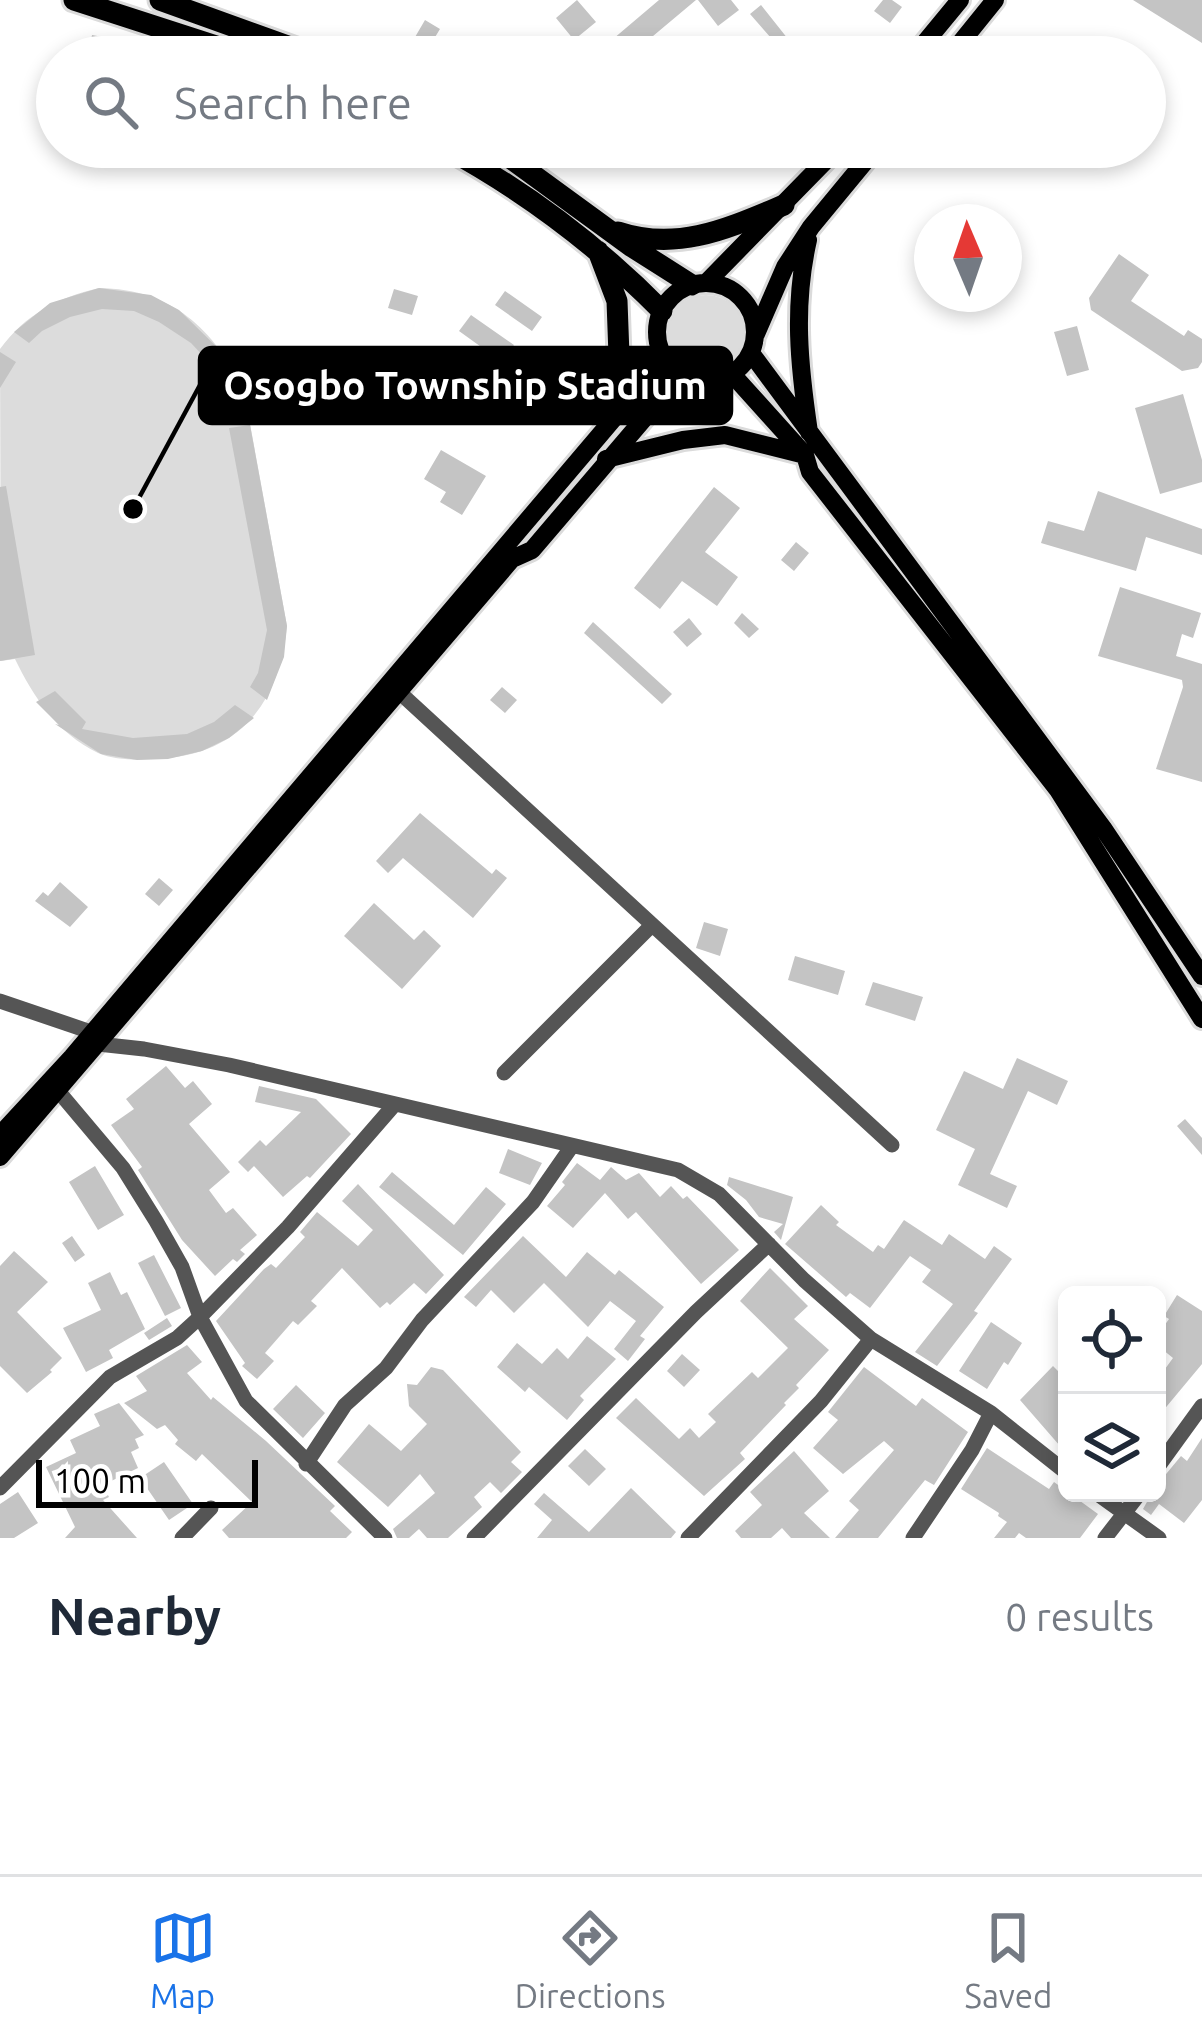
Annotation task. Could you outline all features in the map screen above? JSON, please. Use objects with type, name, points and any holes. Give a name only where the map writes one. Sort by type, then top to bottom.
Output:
[{"type":"highway","points":[[74,0],[185,36]]},
{"type":"highway","points":[[160,0],[184,4],[265,36]]},
{"type":"highway","points":[[478,168],[558,218],[662,311]]},
{"type":"highway","points":[[524,168],[608,228],[699,284]]},
{"type":"highway","points":[[608,228],[662,241],[697,237],[784,205]]},
{"type":"highway","points":[[598,250],[617,301],[621,410]]},
{"type":"main road","points":[[930,36],[960,0]]},
{"type":"main road","points":[[966,36],[994,0]]},
{"type":"main road","points":[[819,168],[699,284],[680,290],[662,311],[657,333],[663,355],[682,374],[694,380],[732,374],[754,343],[784,267],[860,168]]},
{"type":"main road","points":[[811,227],[796,314],[810,472],[1058,790],[1202,1019]]},
{"type":"main road","points":[[699,284],[736,292],[747,304],[754,343],[808,446]]},
{"type":"main road","points":[[0,1157],[59,1093],[95,1038],[663,355]]},
{"type":"main road","points":[[732,374],[808,446],[1103,828],[1202,976]]},
{"type":"main road","points":[[0,1135],[95,1038],[512,560],[532,550],[654,407],[694,380]]},
{"type":"main road","points":[[606,459],[725,435],[808,446]]},
{"type":"street","points":[[398,691],[892,1145]]},
{"type":"street","points":[[504,1073],[651,926]]},
{"type":"street","points":[[0,1001],[95,1038],[650,1162],[696,1179],[719,1194],[871,1340],[991,1413],[1058,1466]]},
{"type":"street","points":[[59,1093],[110,1151],[156,1220],[182,1267],[200,1317],[246,1400],[385,1538]]},
{"type":"street","points":[[0,1488],[110,1377],[177,1338],[200,1317],[288,1227],[395,1104]]},
{"type":"street","points":[[306,1464],[345,1405],[386,1368],[422,1320],[533,1202],[572,1146]]},
{"type":"street","points":[[474,1538],[680,1327],[769,1244]]},
{"type":"street","points":[[688,1538],[820,1401],[871,1340]]},
{"type":"street","points":[[1166,1456],[1202,1406]]},
{"type":"street","points":[[913,1538],[991,1413]]},
{"type":"street","points":[[1109,1502],[1159,1538]]},
{"type":"street","points":[[1105,1538],[1134,1502]]},
{"type":"street","points":[[182,1538],[212,1508]]},
{"type":"shaded area","points":[[99,288],[125,290],[169,305],[204,331],[232,369],[244,391],[287,626],[274,680],[249,722],[208,749],[183,756],[132,759],[98,753],[48,713],[15,659],[1,661],[0,349],[44,309]]},
{"type":"shaded area","points":[[706,295],[734,307],[746,335],[734,363],[706,375],[678,363],[666,335],[678,307]]},
{"type":"building","points":[[577,0],[596,22],[579,36],[571,36],[556,18]]},
{"type":"building","points":[[659,0],[696,0],[653,36],[617,36]]},
{"type":"building","points":[[698,0],[731,0],[739,10],[718,26]]},
{"type":"building","points":[[883,0],[902,7],[890,23],[874,11]]},
{"type":"building","points":[[1133,0],[1202,0],[1202,43]]},
{"type":"building","points":[[761,5],[786,36],[769,36],[750,14]]},
{"type":"building","points":[[425,20],[440,29],[436,36],[416,36]]},
{"type":"building","points":[[1119,254],[1149,275],[1131,301],[1184,336],[1188,330],[1202,339],[1198,368],[1182,371],[1091,310],[1089,298]]},
{"type":"building","points":[[99,288],[151,295],[179,310],[227,357],[246,401],[225,405],[205,358],[191,343],[134,311],[102,309],[70,317],[29,343],[14,332],[50,303]]},
{"type":"building","points":[[394,289],[418,296],[412,315],[388,308]]},
{"type":"building","points":[[505,291],[542,317],[532,331],[495,305]]},
{"type":"building","points":[[471,315],[514,345],[502,362],[459,331]]},
{"type":"building","points":[[1077,326],[1089,370],[1067,376],[1054,332]]},
{"type":"building","points":[[0,352],[16,362],[0,388]]},
{"type":"building","points":[[1183,394],[1202,460],[1202,482],[1160,494],[1135,408]]},
{"type":"building","points":[[250,425],[287,626],[284,657],[267,700],[250,687],[258,673],[267,630],[229,428]]},
{"type":"building","points":[[441,450],[486,476],[462,515],[440,502],[446,492],[424,479]]},
{"type":"building","points":[[6,486],[35,655],[0,661],[0,487]]},
{"type":"building","points":[[714,487],[740,508],[705,552],[738,577],[717,606],[682,581],[660,609],[634,588]]},
{"type":"building","points":[[1098,491],[1202,529],[1202,555],[1146,537],[1136,571],[1041,543],[1048,521],[1084,531]]},
{"type":"building","points":[[796,542],[809,553],[794,571],[781,560]]},
{"type":"building","points":[[1120,587],[1201,613],[1193,638],[1182,634],[1176,656],[1202,664],[1202,782],[1156,769],[1182,680],[1098,656]]},
{"type":"building","points":[[742,613],[759,629],[749,638],[734,623]]},
{"type":"building","points":[[689,618],[702,634],[687,647],[673,632]]},
{"type":"building","points":[[593,622],[672,694],[662,704],[584,633]]},
{"type":"building","points":[[502,687],[517,700],[505,713],[490,700]]},
{"type":"building","points":[[55,691],[86,722],[82,729],[133,738],[187,734],[214,722],[235,705],[254,718],[202,751],[137,760],[101,754],[55,724],[59,725],[36,702]]},
{"type":"building","points":[[420,813],[492,874],[496,869],[507,878],[473,918],[403,858],[388,873],[376,861]]},
{"type":"building","points":[[159,878],[173,890],[159,906],[145,894]]},
{"type":"building","points":[[60,882],[88,907],[70,927],[35,901],[43,892],[48,896]]},
{"type":"building","points":[[374,903],[414,940],[424,930],[441,946],[402,989],[344,936]]},
{"type":"building","points":[[704,922],[728,929],[720,956],[696,948]]},
{"type":"building","points":[[795,956],[845,971],[838,995],[788,980]]},
{"type":"building","points":[[873,982],[923,997],[915,1021],[865,1005]]},
{"type":"building","points":[[1017,1058],[1068,1081],[1057,1105],[1028,1091],[990,1174],[1017,1186],[1007,1208],[958,1185],[975,1149],[936,1130],[964,1071],[1003,1089]]},
{"type":"building","points":[[166,1066],[185,1088],[193,1081],[212,1104],[189,1124],[230,1172],[209,1190],[226,1213],[233,1208],[257,1235],[240,1250],[245,1254],[237,1262],[233,1259],[215,1276],[182,1240],[138,1170],[142,1167],[111,1125],[134,1109],[126,1099]]},
{"type":"building","points":[[259,1086],[316,1099],[351,1134],[310,1178],[283,1197],[254,1166],[248,1172],[238,1162],[260,1140],[266,1146],[301,1112],[255,1102]]},
{"type":"building","points":[[1185,1119],[1202,1138],[1202,1155],[1177,1126]]},
{"type":"building","points":[[508,1149],[542,1163],[530,1185],[499,1173]]},
{"type":"building","points":[[577,1163],[600,1180],[611,1167],[626,1180],[639,1173],[660,1197],[671,1186],[683,1199],[687,1196],[739,1250],[701,1284],[636,1212],[628,1219],[605,1193],[573,1228],[547,1206]]},
{"type":"building","points":[[95,1166],[124,1215],[98,1230],[69,1182]]},
{"type":"building","points":[[392,1172],[454,1225],[486,1187],[506,1204],[463,1255],[379,1187]]},
{"type":"building","points":[[729,1177],[793,1197],[781,1240],[774,1232],[783,1224],[759,1217],[727,1185]]},
{"type":"building","points":[[358,1184],[444,1275],[426,1294],[414,1283],[380,1308],[342,1268],[311,1301],[317,1306],[298,1325],[293,1321],[265,1353],[274,1361],[257,1379],[242,1366],[245,1363],[216,1321],[264,1269],[271,1264],[276,1268],[305,1237],[300,1232],[317,1212],[358,1246],[373,1230],[342,1201]]},
{"type":"building","points":[[821,1205],[839,1222],[836,1225],[873,1252],[878,1245],[884,1249],[904,1220],[942,1245],[949,1234],[985,1259],[994,1246],[1012,1259],[937,1366],[915,1352],[953,1304],[922,1282],[931,1270],[910,1256],[870,1308],[850,1293],[846,1297],[785,1244]]},
{"type":"building","points":[[72,1236],[85,1255],[75,1262],[62,1243]]},
{"type":"building","points":[[523,1236],[566,1277],[587,1252],[615,1275],[619,1270],[664,1307],[640,1336],[645,1339],[628,1361],[614,1349],[636,1321],[610,1301],[588,1327],[544,1283],[514,1313],[491,1290],[476,1307],[464,1297]]},
{"type":"building","points":[[14,1251],[48,1282],[17,1312],[62,1358],[27,1393],[0,1366],[0,1266]]},
{"type":"building","points":[[154,1255],[181,1308],[165,1316],[138,1263]]},
{"type":"building","points":[[770,1268],[808,1306],[794,1319],[829,1350],[740,1453],[745,1459],[704,1496],[616,1418],[636,1398],[679,1439],[690,1428],[699,1438],[716,1422],[708,1414],[752,1372],[758,1378],[788,1348],[740,1301]]},
{"type":"building","points":[[110,1272],[121,1295],[127,1292],[145,1329],[109,1350],[113,1358],[86,1372],[63,1328],[101,1310],[88,1283]]},
{"type":"building","points":[[1177,1295],[1202,1311],[1202,1364],[1166,1407],[1166,1368],[1173,1358],[1166,1352],[1166,1313]]},
{"type":"building","points":[[167,1318],[172,1326],[149,1340],[144,1333]]},
{"type":"building","points":[[991,1322],[1022,1343],[987,1389],[959,1371]]},
{"type":"building","points":[[587,1336],[616,1359],[580,1396],[584,1400],[567,1420],[497,1367],[517,1343],[542,1364],[557,1348],[568,1359]]},
{"type":"building","points":[[187,1345],[202,1362],[187,1373],[211,1400],[213,1397],[266,1441],[335,1506],[330,1511],[352,1532],[346,1538],[229,1538],[222,1530],[252,1502],[202,1454],[196,1461],[175,1444],[178,1440],[165,1425],[157,1429],[124,1403],[147,1391],[136,1376]]},
{"type":"building","points":[[682,1354],[700,1370],[684,1387],[667,1371]]},
{"type":"building","points":[[1053,1366],[1058,1371],[1058,1444],[1020,1400]]},
{"type":"building","points":[[431,1367],[443,1370],[521,1452],[511,1462],[522,1472],[501,1493],[490,1482],[474,1497],[482,1507],[448,1538],[427,1538],[419,1529],[409,1538],[397,1538],[393,1529],[435,1493],[420,1474],[388,1507],[337,1462],[369,1424],[401,1451],[427,1424],[409,1406],[407,1384],[417,1385]]},
{"type":"building","points":[[864,1367],[916,1406],[922,1398],[968,1432],[934,1485],[925,1480],[878,1538],[835,1538],[859,1510],[849,1501],[894,1450],[884,1441],[843,1474],[813,1448],[838,1420],[828,1412]]},
{"type":"building","points":[[296,1385],[325,1413],[303,1438],[273,1409]]},
{"type":"building","points":[[119,1403],[144,1435],[135,1439],[139,1448],[131,1452],[138,1468],[103,1485],[109,1497],[103,1500],[137,1538],[65,1538],[75,1527],[46,1467],[76,1453],[70,1440],[100,1426],[94,1414]]},
{"type":"building","points":[[1202,1438],[1202,1500],[1184,1523],[1159,1504],[1151,1515],[1143,1509],[1147,1502],[1166,1502],[1166,1474],[1181,1456],[1187,1461]]},
{"type":"building","points":[[987,1448],[1049,1489],[1054,1482],[1058,1485],[1058,1502],[1082,1502],[1098,1514],[1080,1538],[1026,1538],[1019,1533],[1015,1538],[994,1538],[1007,1522],[961,1489]]},
{"type":"building","points":[[585,1449],[606,1469],[589,1486],[568,1466]]},
{"type":"building","points":[[794,1451],[829,1491],[804,1513],[830,1538],[791,1538],[782,1528],[771,1538],[741,1538],[735,1531],[762,1505],[750,1492]]},
{"type":"building","points":[[164,1462],[193,1504],[169,1520],[140,1478]]},
{"type":"building","points":[[631,1488],[676,1532],[671,1538],[537,1538],[552,1520],[534,1504],[544,1493],[589,1532]]},
{"type":"building","points":[[18,1492],[38,1523],[14,1538],[0,1538],[0,1504]]},
{"type":"place","name":"Osogbo Township Stadium","points":[[133,509]]}]
